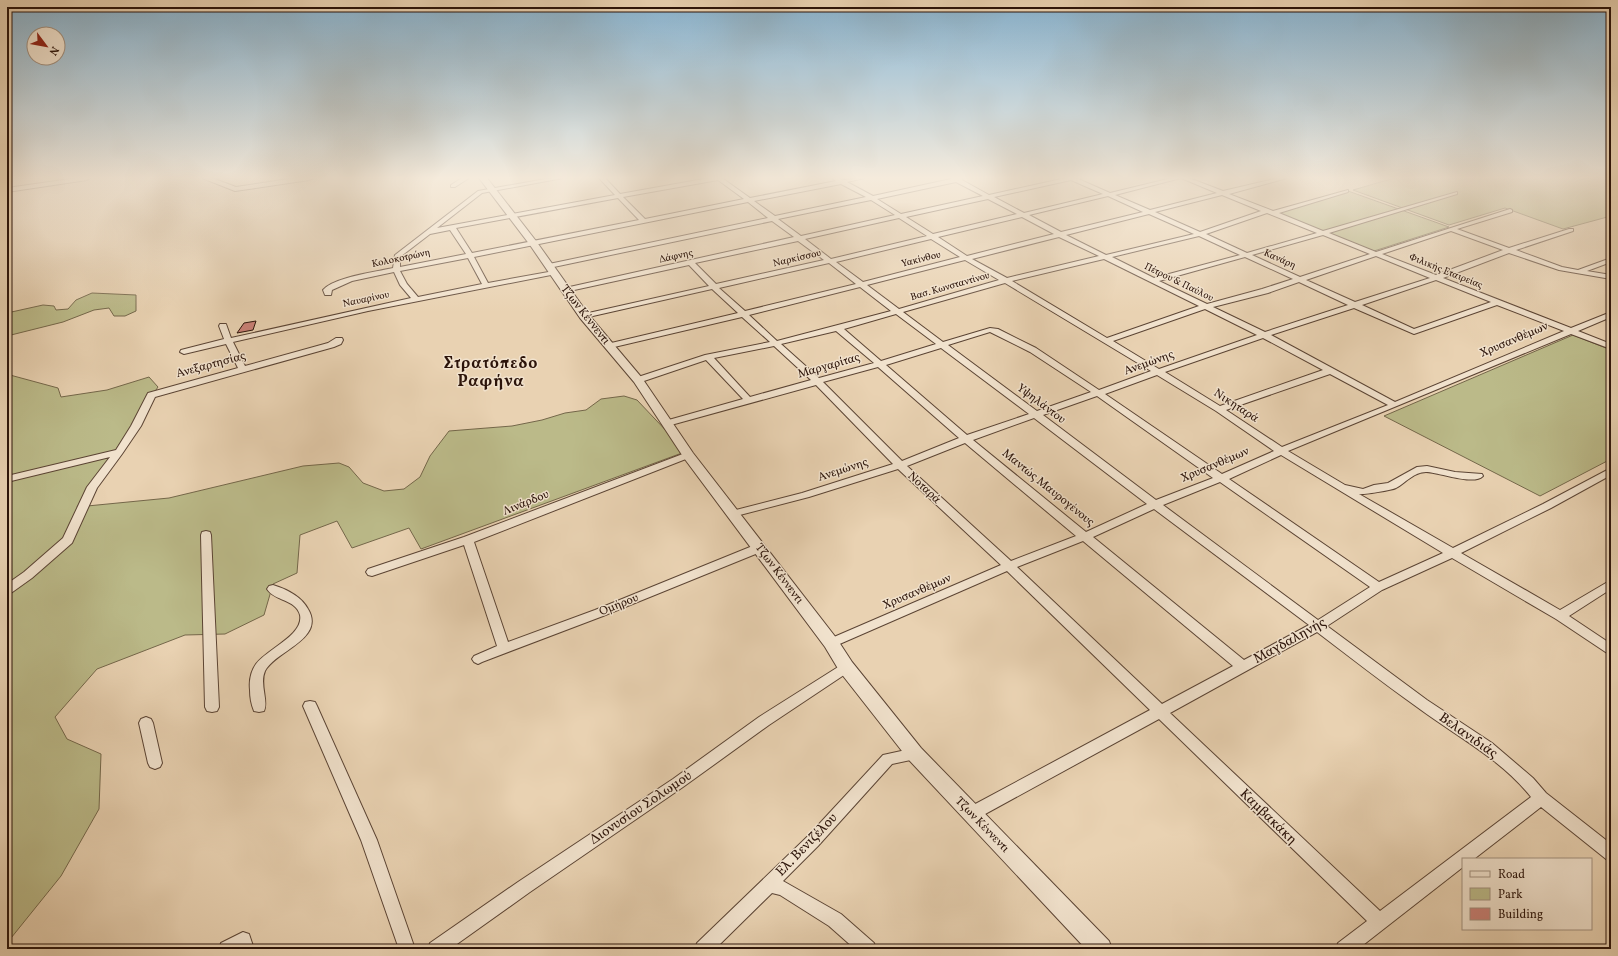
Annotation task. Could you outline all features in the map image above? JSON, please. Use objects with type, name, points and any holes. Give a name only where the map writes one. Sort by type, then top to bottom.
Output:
[{"type":"street","points":[[416,300],[404,285],[396,270],[397,256],[440,223]]},
{"type":"street","points":[[428,232],[477,223]]},
{"type":"street","name":"Τζων Κέννεντι","points":[[518,223],[584,316],[610,346],[622,363],[638,380],[688,454],[831,643],[846,667],[915,754],[1101,949]]},
{"type":"street","name":"Κολοκοτρώνη","points":[[328,293],[328,289],[345,280],[469,254],[635,223]]},
{"type":"street","name":"Ναυαρίνου","points":[[184,352],[228,340],[486,286],[754,223]]},
{"type":"street","name":"Υψηλάντου","points":[[780,223],[1318,626]]},
{"type":"street","name":"Δάφνης","points":[[565,290],[874,223]]},
{"type":"street","name":"Νικηταρά","points":[[909,223],[966,258],[1159,372],[1219,409],[1281,451],[1560,616],[1611,650]]},
{"type":"street","name":"Ναρκίσσου","points":[[584,316],[989,223]]},
{"type":"street","name":"Πέτρου & Παύλου","points":[[1039,223],[1061,235],[1264,334],[1395,405]]},
{"type":"street","name":"Υακίνθου","points":[[610,346],[1109,223]]},
{"type":"street","name":"Κανάρη","points":[[1174,223],[1414,332],[1498,302]]},
{"type":"street","name":"Βασ. Κωνσταντίνου","points":[[638,380],[708,357],[777,343],[838,328],[1005,281],[1200,234],[1237,223]]},
{"type":"street","name":"Φιλικής Εταιρείας","points":[[1297,223],[1611,347]]},
{"type":"street","points":[[1154,280],[1357,223]]},
{"type":"street","points":[[1105,341],[1207,306],[1265,290],[1472,223]]},
{"type":"street","points":[[452,228],[469,254],[486,286]]},
{"type":"street","points":[[1451,229],[1561,269],[1611,277]]},
{"type":"street","name":"Ανεμώνης","points":[[732,514],[805,495],[900,465],[966,439],[1098,394],[1264,334],[1436,278],[1510,250],[1572,230]]},
{"type":"street","points":[[1576,272],[1611,260]]},
{"type":"street","name":"Νοταρά","points":[[691,263],[714,287],[818,382],[900,465],[1009,566],[1159,711]]},
{"type":"street","name":"Χρυσανθέμων","points":[[831,643],[1009,566],[1086,536],[1154,504],[1222,478],[1281,451],[1395,405],[1611,314]]},
{"type":"street","points":[[223,326],[228,340],[243,370]]},
{"type":"street","name":"Μαντώς Μαυρογένους","points":[[838,328],[966,439],[1086,536],[1243,667]]},
{"type":"street","name":"Μαργαρίτας","points":[[668,423],[818,382],[990,330],[995,330],[1033,350],[1098,394]]},
{"type":"street","name":"Ανεξαρτησίας","points":[[7,590],[28,575],[68,540],[92,487],[119,452],[136,426],[150,396],[331,345],[339,340]]},
{"type":"street","points":[[708,357],[750,401]]},
{"type":"street","points":[[1219,409],[1332,370]]},
{"type":"street","points":[[1098,394],[1222,478],[1378,587]]},
{"type":"street","points":[[7,479],[119,452]]},
{"type":"street","name":"Λινάρδου","points":[[372,572],[468,540],[688,454]]},
{"type":"street","points":[[1339,486],[1364,492],[1374,488],[1391,486],[1418,470],[1427,469],[1455,475],[1478,476]]},
{"type":"street","name":"Μαγδαληνής","points":[[971,814],[1318,626],[1378,587],[1452,553],[1546,506],[1611,471]]},
{"type":"street","points":[[206,535],[212,707]]},
{"type":"street","points":[[468,540],[504,648]]},
{"type":"street","name":"Ομήρου","points":[[478,659],[760,548]]},
{"type":"street","points":[[1560,616],[1611,584]]},
{"type":"street","points":[[259,707],[256,697],[260,667],[291,643],[306,624],[306,616],[300,605],[273,589]]},
{"type":"street","name":"Βελανιδιάς","points":[[1318,626],[1422,704],[1487,747],[1528,782],[1541,798],[1564,814],[1611,854]]},
{"type":"street","name":"Διονυσίου Σολωμού","points":[[436,949],[524,887],[678,783],[764,721],[846,667]]},
{"type":"street","points":[[310,706],[369,840],[407,949]]},
{"type":"street","name":"Καμβακάκη","points":[[1159,711],[1378,921]]},
{"type":"street","points":[[146,723],[155,763]]},
{"type":"street","name":"Ελ. Βενιζέλου","points":[[703,949],[813,841],[888,759],[915,754]]},
{"type":"street","points":[[1344,949],[1378,921],[1541,798]]},
{"type":"street","points":[[769,884],[784,889],[835,920],[868,949]]},
{"type":"street","points":[[227,949],[243,940],[246,949]]},
{"type":"green space","points":[[1299,223],[1437,223],[1449,227],[1374,251]]},
{"type":"green space","points":[[1442,223],[1457,223],[1449,225]]},
{"type":"green space","points":[[1545,223],[1587,223],[1563,229]]},
{"type":"green space","points":[[92,293],[136,295],[136,311],[125,316],[114,316],[109,308],[94,310],[63,322],[7,336],[7,313],[43,305],[54,306],[56,310],[68,309],[76,300]]},
{"type":"green space","points":[[1573,335],[1611,350],[1611,459],[1540,496],[1384,416]]},
{"type":"green space","points":[[10,375],[58,388],[61,397],[107,390],[149,377],[158,387],[77,507],[169,498],[303,466],[339,463],[349,467],[363,483],[384,491],[404,489],[420,477],[430,456],[449,431],[512,426],[542,420],[565,413],[586,410],[601,399],[624,396],[637,400],[673,438],[682,453],[421,549],[409,528],[352,548],[337,521],[300,535],[297,573],[273,584],[264,615],[225,634],[185,635],[97,669],[55,717],[67,739],[101,754],[99,809],[61,876],[7,943],[7,377]]},
{"type":"building","points":[[256,321],[253,330],[237,333],[244,323]]},
{"type":"district","name":"Στρατόπεδο Ραφήνα","points":[[491,373]]}]
